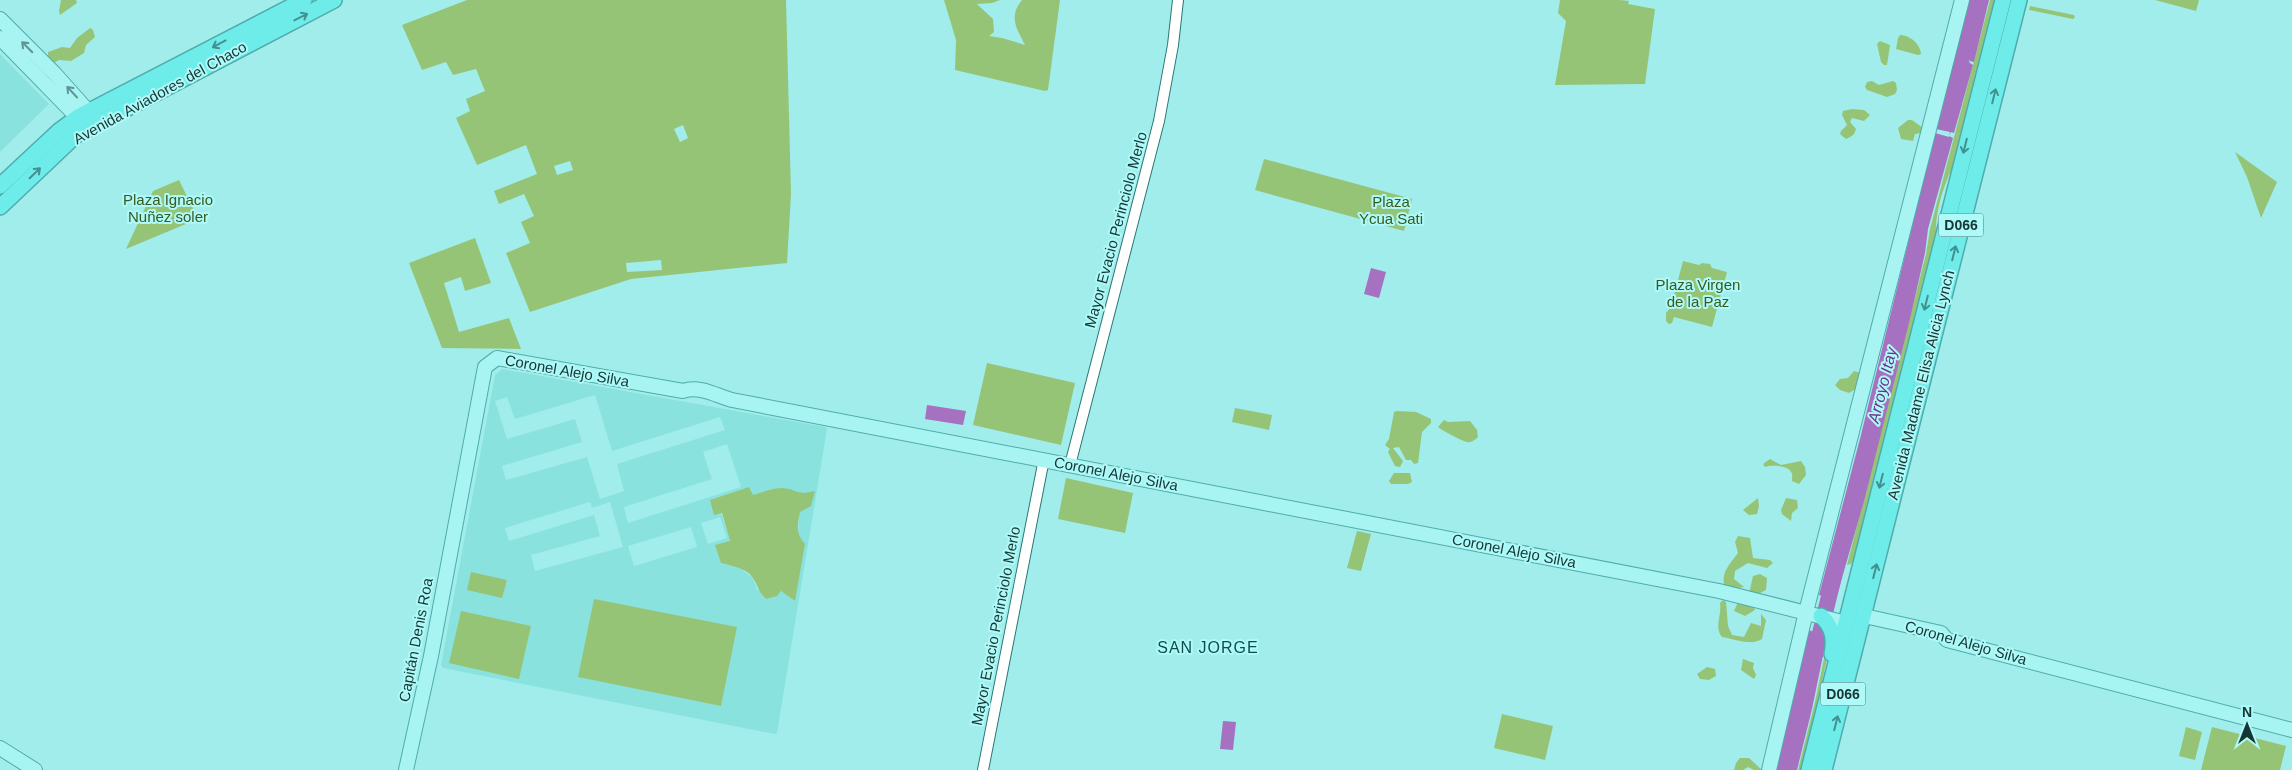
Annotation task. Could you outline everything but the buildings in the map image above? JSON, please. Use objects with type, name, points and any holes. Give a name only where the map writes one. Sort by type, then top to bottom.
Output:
[{"type":"highway","name":"Avenida Aviadores del Chaco","points":[[265,28],[304,0]]},
{"type":"highway","name":"Avenida Aviadores del Chaco","points":[[0,186],[59,130],[88,120],[265,28],[334,0]]},
{"type":"highway","name":"Avenida Madame Elisa Alicia Lynch","points":[[1809,770],[1826,702],[1825,619],[2002,0]]},
{"type":"highway","name":"Avenida Madame Elisa Alicia Lynch","points":[[1824,770],[2018,0]]},
{"type":"highway","name":"Avenida Aviadores del Chaco","points":[[0,207],[65,145],[88,120]]},
{"type":"highway","name":"Coronel Alejo Silva","points":[[1825,619],[1863,618]]},
{"type":"main road","points":[[1768,770],[1825,619],[1962,0]]},
{"type":"main road","points":[[0,19],[88,120]]},
{"type":"main road","points":[[0,38],[88,120]]},
{"type":"main road","name":"Coronel Alejo Silva","points":[[457,516],[485,367],[497,358],[683,391],[688,396],[718,401],[725,398],[1709,589],[1825,619]]},
{"type":"main road","name":"Capitán Denis Roa","points":[[406,770],[431,656],[457,516]]},
{"type":"main road","name":"Coronel Alejo Silva","points":[[1863,618],[1870,617],[1942,633],[1947,640],[2292,730]]},
{"type":"main road","points":[[0,748],[36,770]]},
{"type":"street","name":"Mayor Evacio Perinciolo Merlo","points":[[1070,465],[1159,121],[1173,46],[1178,0]]},
{"type":"street","name":"Mayor Evacio Perinciolo Merlo","points":[[983,770],[1044,459]]},
{"type":"shaded area","points":[[0,54],[49,104],[0,152]]},
{"type":"shaded area","points":[[502,369],[825,427],[827,429],[777,733],[774,734],[443,668],[441,665],[495,375]],"holes":[[[595,395],[612,451],[720,417],[725,430],[617,464],[624,491],[600,499],[587,457],[506,480],[502,466],[582,442],[575,419],[507,439],[495,401],[507,397],[515,419]],[[727,444],[741,487],[628,523],[624,507],[712,479],[703,452]],[[779,488],[788,489],[800,495],[795,601],[781,591],[757,590],[753,578],[741,569],[721,563],[730,541],[721,513],[753,495]],[[590,502],[592,508],[610,502],[623,547],[535,571],[531,555],[600,536],[594,515],[509,541],[505,528]],[[720,517],[727,538],[708,544],[701,523]],[[691,527],[697,547],[634,566],[628,546]]]},
{"type":"green space","points":[[61,0],[76,0],[77,3],[60,15]]},
{"type":"green space","points":[[467,0],[786,0],[791,194],[787,263],[631,279],[530,312],[506,253],[530,243],[521,222],[534,216],[524,194],[499,204],[494,191],[537,174],[526,145],[477,165],[456,118],[470,111],[466,99],[485,91],[476,69],[453,75],[446,62],[422,70],[402,25]],"holes":[[[683,125],[688,138],[680,142],[674,129]],[[570,161],[573,170],[557,175],[554,166]],[[661,260],[662,270],[627,272],[626,263]]]},
{"type":"green space","points":[[944,0],[1000,0],[992,3],[977,4],[993,19],[994,32],[989,36],[1025,45],[1015,23],[1015,12],[1022,0],[1060,0],[1048,90],[1045,91],[955,70],[956,40]]},
{"type":"green space","points":[[1560,0],[1619,0],[1629,1],[1628,4],[1655,9],[1645,84],[1555,85],[1566,21],[1558,13]]},
{"type":"green space","points":[[1990,0],[1997,0],[1957,158],[1948,177],[1938,208],[1936,240],[1860,547],[1851,564],[1847,565],[1926,254],[1930,229]]},
{"type":"green space","points":[[2155,0],[2199,0],[2196,11]]},
{"type":"green space","points":[[2030,6],[2074,15],[2075,17],[2073,19],[2029,10]]},
{"type":"green space","points":[[90,28],[93,30],[95,37],[86,45],[84,53],[71,61],[59,60],[52,64],[48,57],[48,52],[62,47],[70,48],[77,38]]},
{"type":"green space","points":[[1900,35],[1904,35],[1914,41],[1919,47],[1921,54],[1918,55],[1896,49]]},
{"type":"green space","points":[[1880,41],[1890,45],[1887,65],[1881,62],[1877,44]]},
{"type":"green space","points":[[1872,81],[1879,85],[1893,81],[1896,83],[1897,90],[1895,94],[1887,97],[1867,90],[1865,87],[1867,82]]},
{"type":"green space","points":[[1852,109],[1864,110],[1870,115],[1864,121],[1852,118],[1850,122],[1856,129],[1852,136],[1846,139],[1840,134],[1847,125],[1842,115],[1843,111]]},
{"type":"green space","points":[[1908,120],[1912,120],[1923,128],[1921,133],[1915,134],[1913,141],[1901,139],[1898,128]]},
{"type":"green space","points":[[2235,152],[2277,182],[2261,218],[2247,177]]},
{"type":"green space","name":"Plaza Ycua Sati","points":[[1264,159],[1412,199],[1404,231],[1255,190]]},
{"type":"green space","name":"Plaza Ignacio Nuñez soler","points":[[179,180],[198,219],[126,249],[153,191]]},
{"type":"green space","points":[[475,238],[491,283],[465,291],[461,277],[444,283],[459,332],[509,318],[521,349],[442,348],[409,263]]},
{"type":"green space","name":"Plaza Virgen de la Paz","points":[[1683,261],[1699,265],[1702,263],[1710,264],[1712,268],[1727,272],[1712,327],[1674,317],[1672,323],[1669,324],[1666,321],[1666,313],[1671,307]]},
{"type":"green space","points":[[987,363],[1075,383],[1061,445],[973,425]]},
{"type":"green space","points":[[1854,371],[1861,373],[1859,387],[1849,393],[1840,390],[1835,385],[1840,379],[1848,378]]},
{"type":"green space","points":[[1235,408],[1272,415],[1269,430],[1232,422]]},
{"type":"green space","points":[[1394,412],[1416,412],[1431,419],[1431,423],[1422,432],[1418,463],[1414,464],[1411,460],[1406,460],[1399,447],[1393,448],[1403,461],[1400,467],[1395,466],[1388,452],[1390,449],[1385,445],[1389,439]]},
{"type":"green space","points":[[1444,420],[1448,422],[1470,421],[1477,430],[1478,437],[1468,442],[1444,431],[1438,427]]},
{"type":"green space","points":[[1770,459],[1781,465],[1801,461],[1805,467],[1806,475],[1799,484],[1792,481],[1792,473],[1786,468],[1765,467],[1763,464]]},
{"type":"green space","points":[[1394,473],[1410,473],[1412,482],[1408,484],[1391,484],[1389,481]]},
{"type":"green space","points":[[1066,478],[1133,493],[1125,533],[1058,519]]},
{"type":"green space","points":[[749,487],[753,495],[779,488],[800,493],[815,491],[811,506],[800,512],[799,517],[799,533],[805,544],[795,601],[781,591],[777,596],[766,599],[747,572],[721,563],[715,545],[730,541],[722,513],[714,515],[710,500]]},
{"type":"green space","points":[[1758,498],[1757,514],[1749,515],[1743,510]]},
{"type":"green space","points":[[1786,498],[1797,500],[1798,508],[1792,513],[1791,521],[1782,514],[1781,510]]},
{"type":"green space","points":[[1357,531],[1371,534],[1361,571],[1347,568]]},
{"type":"green space","points":[[1738,536],[1750,538],[1753,558],[1770,560],[1773,563],[1767,568],[1748,563],[1735,571],[1734,579],[1744,587],[1738,588],[1736,592],[1725,587],[1724,577],[1738,553],[1735,542]]},
{"type":"green space","points":[[471,572],[507,580],[502,598],[467,590]]},
{"type":"green space","points":[[1760,574],[1767,578],[1766,590],[1756,595],[1749,594],[1753,576]]},
{"type":"green space","points":[[594,599],[737,627],[721,706],[578,677]]},
{"type":"green space","points":[[1723,600],[1726,602],[1728,626],[1732,635],[1744,637],[1751,623],[1761,626],[1761,614],[1766,620],[1762,639],[1748,642],[1722,637],[1718,625],[1720,603]]},
{"type":"green space","points":[[1739,600],[1753,604],[1755,610],[1745,616],[1734,611]]},
{"type":"green space","points":[[461,611],[531,626],[519,679],[449,663]]},
{"type":"green space","points":[[1827,644],[1830,645],[1820,703],[1804,770],[1798,770],[1815,702]]},
{"type":"green space","points":[[1743,659],[1754,663],[1753,668],[1756,675],[1754,679],[1741,670]]},
{"type":"green space","points":[[1707,667],[1715,669],[1716,676],[1709,680],[1700,679],[1697,674]]},
{"type":"green space","points":[[1502,714],[1553,726],[1545,760],[1494,748]]},
{"type":"green space","points":[[2186,727],[2202,732],[2195,760],[2179,756]]},
{"type":"green space","points":[[2212,727],[2286,746],[2280,770],[2201,770]]},
{"type":"green space","points":[[1740,758],[1749,758],[1762,770],[1754,770],[1748,767],[1743,770],[1734,770]]},
{"type":"water","points":[[1968,0],[1989,0],[1974,62],[1970,61],[1973,65],[1954,133],[1951,132],[1949,135],[1950,132],[1936,129],[1954,60],[1969,63],[1970,60],[1954,56]]},
{"type":"water","points":[[1935,133],[1953,138],[1928,229],[1925,253],[1910,319],[1864,501],[1836,599],[1819,595],[1861,435]]},
{"type":"water","points":[[1371,268],[1386,272],[1379,298],[1364,294]]},
{"type":"water","points":[[927,405],[966,411],[963,425],[925,419]]},
{"type":"water","points":[[1808,630],[1827,636],[1812,709],[1797,770],[1776,770]]},
{"type":"water","points":[[1223,721],[1236,722],[1233,750],[1220,749]]},
{"type":"waterway","name":"Arroyo Itay","points":[[1955,83],[1977,0]]},
{"type":"waterway","name":"Arroyo Itay","points":[[1815,654],[1834,576]]},
{"type":"district","name":"SAN JORGE","points":[[1208,647]]}]
